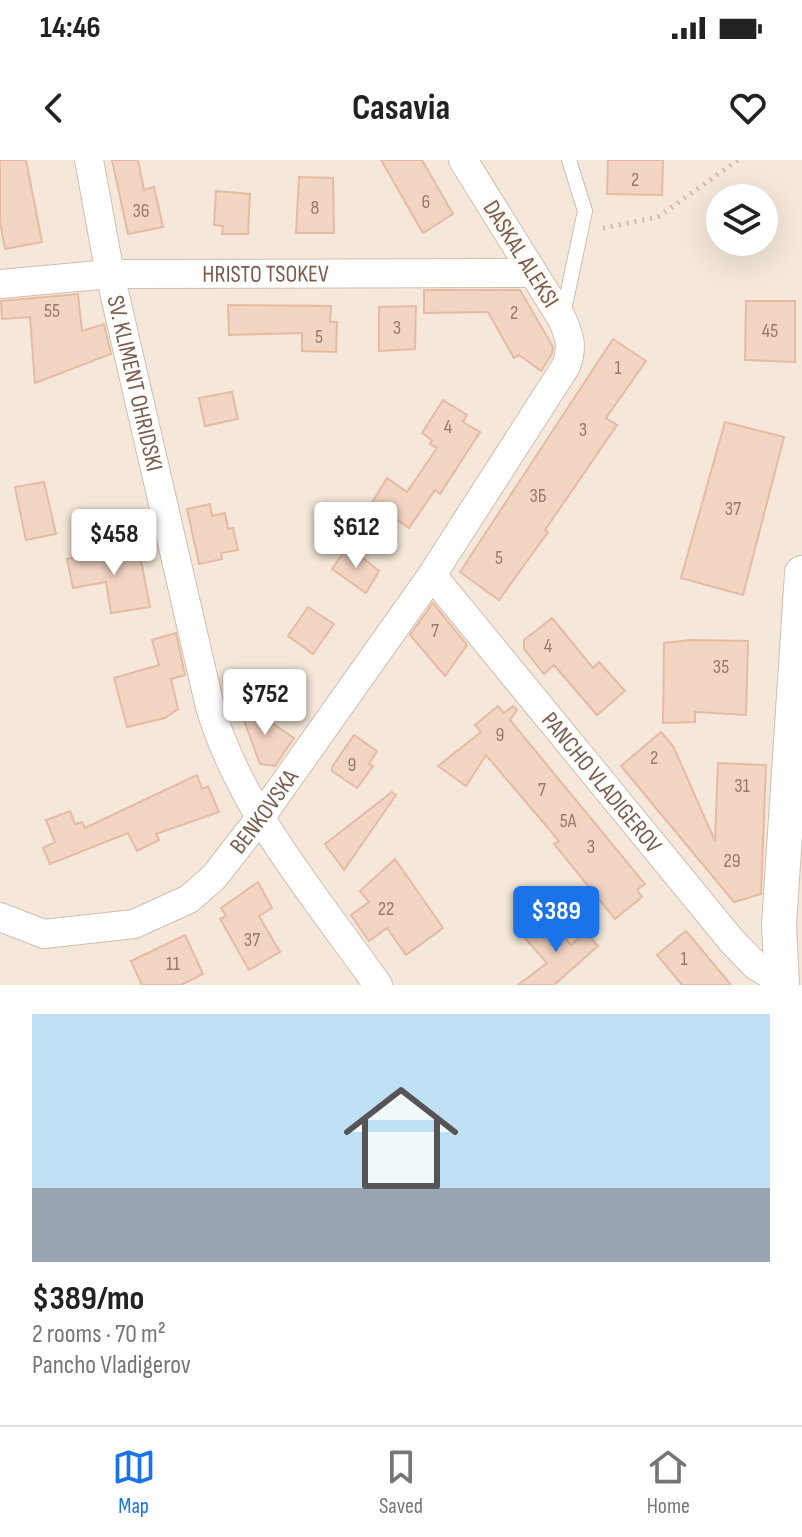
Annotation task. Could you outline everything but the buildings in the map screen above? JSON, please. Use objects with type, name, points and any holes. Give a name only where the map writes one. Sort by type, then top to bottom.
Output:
[{"type":"street","name":"SV. KLIMENT OHRIDSKI","points":[[89,160],[110,274],[210,707],[221,743],[260,818],[378,985]]},
{"type":"street","name":"DASKAL ALEKSI","points":[[463,160],[562,319],[572,350]]},
{"type":"street","name":"HRISTO TSOKEV","points":[[0,284],[110,274],[532,273]]},
{"type":"street","name":"BENKOVSKA","points":[[0,917],[44,934],[134,924],[189,899],[214,877],[260,818],[432,575],[566,366],[572,350]]},
{"type":"street","points":[[781,982],[779,925],[802,573]]},
{"type":"street","name":"PANCHO VLADIGEROV","points":[[432,575],[731,940],[756,966],[781,982]]},
{"type":"lane","points":[[562,319],[585,211],[569,160]]},
{"type":"path","points":[[581,232],[658,217],[738,160]]},
{"type":"shaded area","points":[[0,160],[802,160],[802,985],[0,985]]}]
